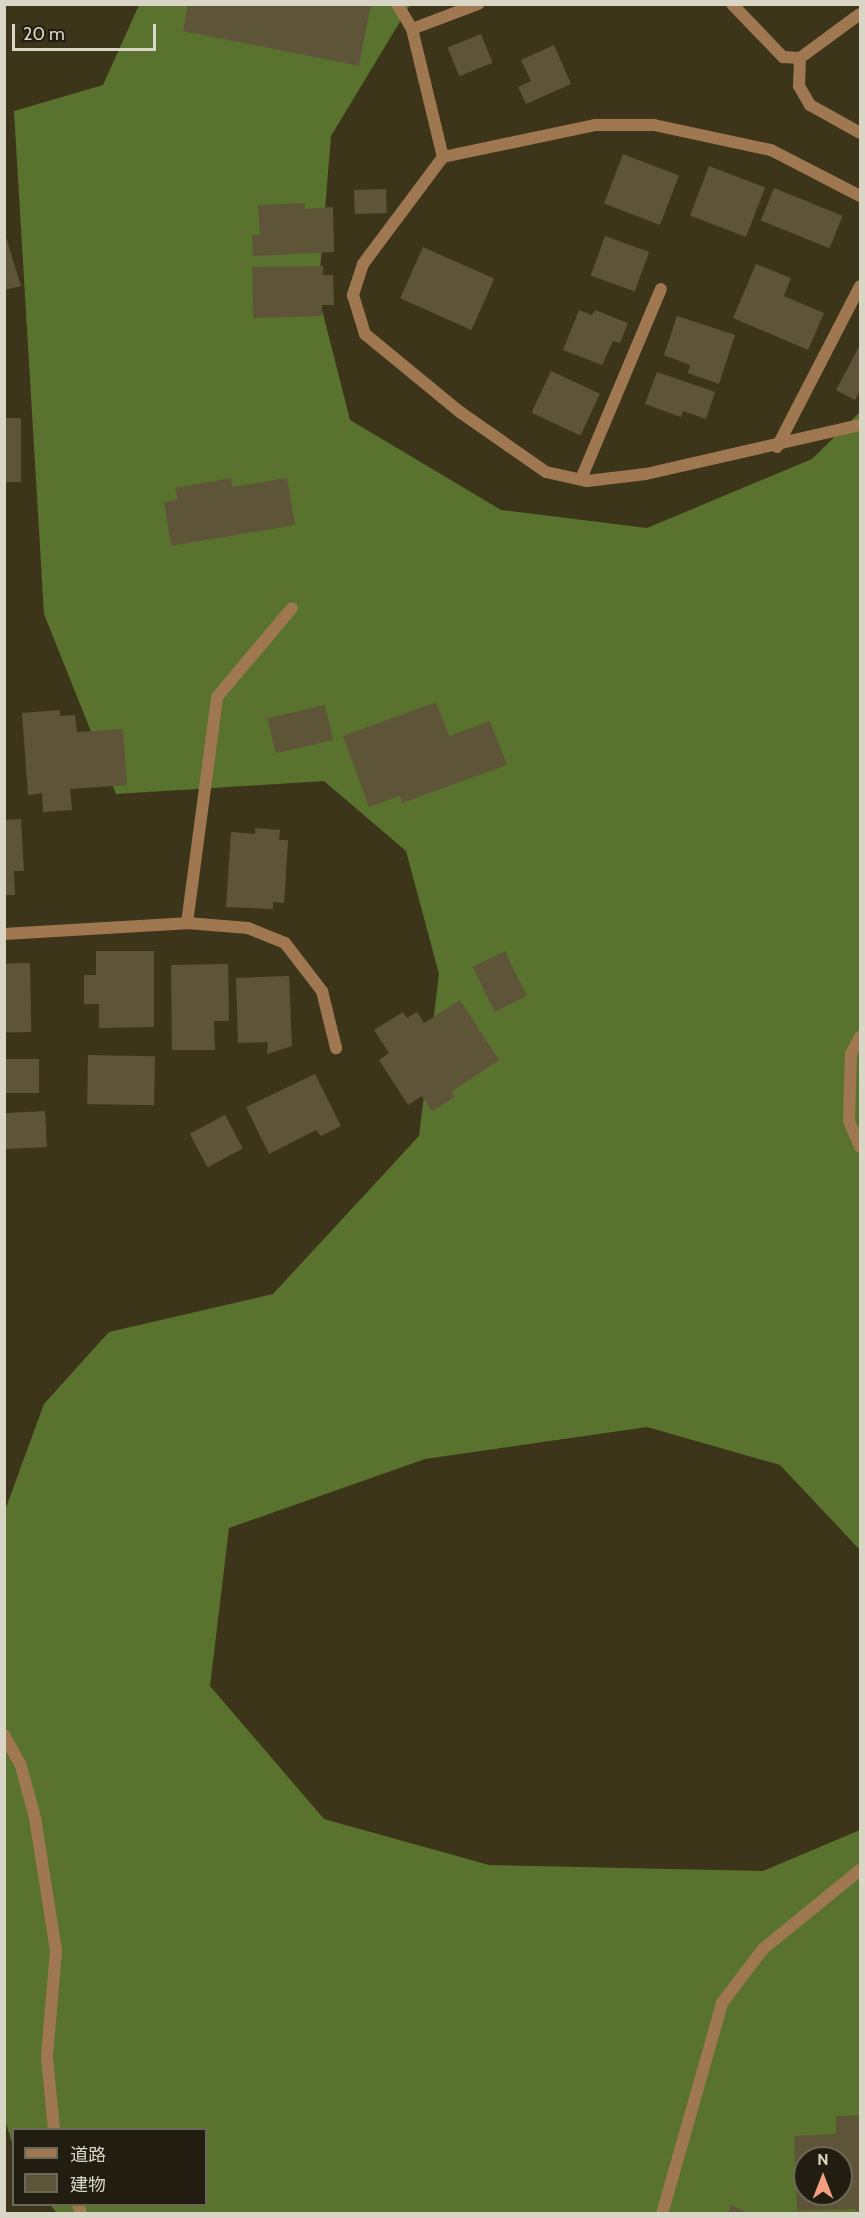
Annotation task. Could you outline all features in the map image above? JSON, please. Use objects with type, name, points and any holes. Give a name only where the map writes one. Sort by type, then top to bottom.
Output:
[{"type":"street","points":[[397,4],[412,29],[443,157]]},
{"type":"street","points":[[412,29],[478,4]]},
{"type":"street","points":[[732,4],[783,57],[801,58],[861,14]]},
{"type":"street","points":[[801,58],[799,86],[810,105],[861,133]]},
{"type":"street","points":[[861,196],[771,150],[654,125],[595,125],[443,157],[363,264],[353,295],[365,334],[460,412],[546,472],[581,479],[646,474],[777,447],[861,425]]},
{"type":"street","points":[[777,447],[861,286]]},
{"type":"street","points":[[581,479],[661,289]]},
{"type":"street","points":[[187,923],[217,697],[292,608]]},
{"type":"street","points":[[4,934],[187,923],[248,927],[285,944],[322,991],[336,1048]]},
{"type":"street","points":[[861,1037],[851,1054],[849,1121],[861,1147]]},
{"type":"street","points":[[4,1735],[21,1766],[35,1818],[56,1951],[47,2057],[54,2128]]},
{"type":"street","points":[[662,2214],[722,2003],[763,1949],[861,1870]]},
{"type":"green space","points":[[139,5],[410,5],[331,136],[318,294],[350,420],[501,510],[647,528],[812,459],[860,412],[860,1550],[780,1465],[647,1427],[425,1459],[229,1528],[210,1686],[324,1819],[489,1865],[763,1871],[860,1830],[860,2213],[57,2213],[51,2206],[207,2206],[207,2128],[12,2128],[12,2143],[4,2117],[4,1513],[44,1404],[109,1332],[273,1294],[419,1136],[439,974],[406,851],[324,781],[116,794],[44,614],[14,111],[103,85]]},
{"type":"building","points":[[188,4],[371,4],[359,66],[183,31]]},
{"type":"building","points":[[481,34],[493,63],[459,76],[448,47]]},
{"type":"building","points":[[554,45],[571,84],[526,104],[518,87],[531,81],[521,60]]},
{"type":"building","points":[[623,154],[679,176],[660,225],[604,203]]},
{"type":"building","points":[[709,166],[765,188],[746,237],[690,215]]},
{"type":"building","points":[[774,188],[843,216],[830,248],[761,220]]},
{"type":"building","points":[[386,189],[387,213],[355,214],[354,190]]},
{"type":"building","points":[[305,203],[305,209],[333,207],[334,252],[253,256],[252,235],[260,235],[258,205]]},
{"type":"building","points":[[4,231],[21,286],[4,290]]},
{"type":"building","points":[[605,236],[649,252],[635,292],[591,275]]},
{"type":"building","points":[[423,247],[494,279],[471,330],[400,298]]},
{"type":"building","points":[[756,264],[791,278],[784,296],[824,313],[808,350],[733,318]]},
{"type":"building","points":[[323,266],[323,275],[333,275],[334,305],[322,305],[322,316],[253,318],[252,267]]},
{"type":"building","points":[[579,310],[592,315],[595,310],[628,323],[620,343],[613,341],[602,365],[563,350]]},
{"type":"building","points":[[677,316],[735,335],[719,384],[688,373],[690,365],[664,355]]},
{"type":"building","points":[[860,345],[860,391],[855,400],[836,390]]},
{"type":"building","points":[[551,371],[600,394],[581,436],[532,413]]},
{"type":"building","points":[[657,372],[715,392],[706,419],[683,411],[681,417],[645,404]]},
{"type":"building","points":[[4,418],[21,418],[21,482],[4,482]]},
{"type":"building","points":[[231,478],[232,487],[287,478],[295,525],[171,546],[164,502],[178,500],[175,488]]},
{"type":"building","points":[[436,702],[449,736],[490,721],[507,765],[402,803],[400,796],[369,807],[343,736]]},
{"type":"building","points":[[325,705],[333,740],[276,753],[268,718]]},
{"type":"building","points":[[60,710],[60,716],[75,715],[77,732],[123,729],[127,785],[70,789],[72,810],[43,812],[42,793],[28,795],[22,713]]},
{"type":"building","points":[[21,819],[24,871],[14,871],[15,895],[4,895],[4,820]]},
{"type":"building","points":[[255,828],[280,830],[279,840],[288,840],[284,903],[273,902],[273,909],[226,907],[231,832],[255,834]]},
{"type":"building","points":[[96,951],[154,951],[154,1027],[99,1028],[99,1004],[84,1004],[84,975],[96,975]]},
{"type":"building","points":[[505,951],[527,996],[495,1012],[473,967]]},
{"type":"building","points":[[4,963],[30,963],[31,1032],[5,1032]]},
{"type":"building","points":[[228,964],[229,1021],[214,1021],[215,1050],[172,1050],[171,965]]},
{"type":"building","points":[[289,976],[292,1046],[267,1054],[268,1042],[238,1043],[236,978]]},
{"type":"building","points":[[460,1000],[499,1060],[451,1092],[455,1097],[432,1111],[422,1096],[408,1105],[379,1060],[389,1053],[374,1030],[403,1012],[407,1018],[417,1012],[424,1023]]},
{"type":"building","points":[[88,1055],[155,1056],[154,1105],[87,1104]]},
{"type":"building","points":[[4,1059],[39,1059],[39,1093],[4,1093]]},
{"type":"building","points":[[315,1074],[341,1126],[321,1136],[316,1130],[269,1154],[246,1107]]},
{"type":"building","points":[[45,1111],[47,1147],[6,1149],[4,1113]]},
{"type":"building","points":[[225,1115],[243,1149],[208,1167],[190,1134]]},
{"type":"building","points":[[860,2115],[860,2214],[855,2209],[797,2211],[797,2206],[853,2206],[853,2146],[794,2146],[794,2136],[836,2134],[836,2116]]},
{"type":"building","points":[[731,2205],[750,2214],[728,2214]]}]
